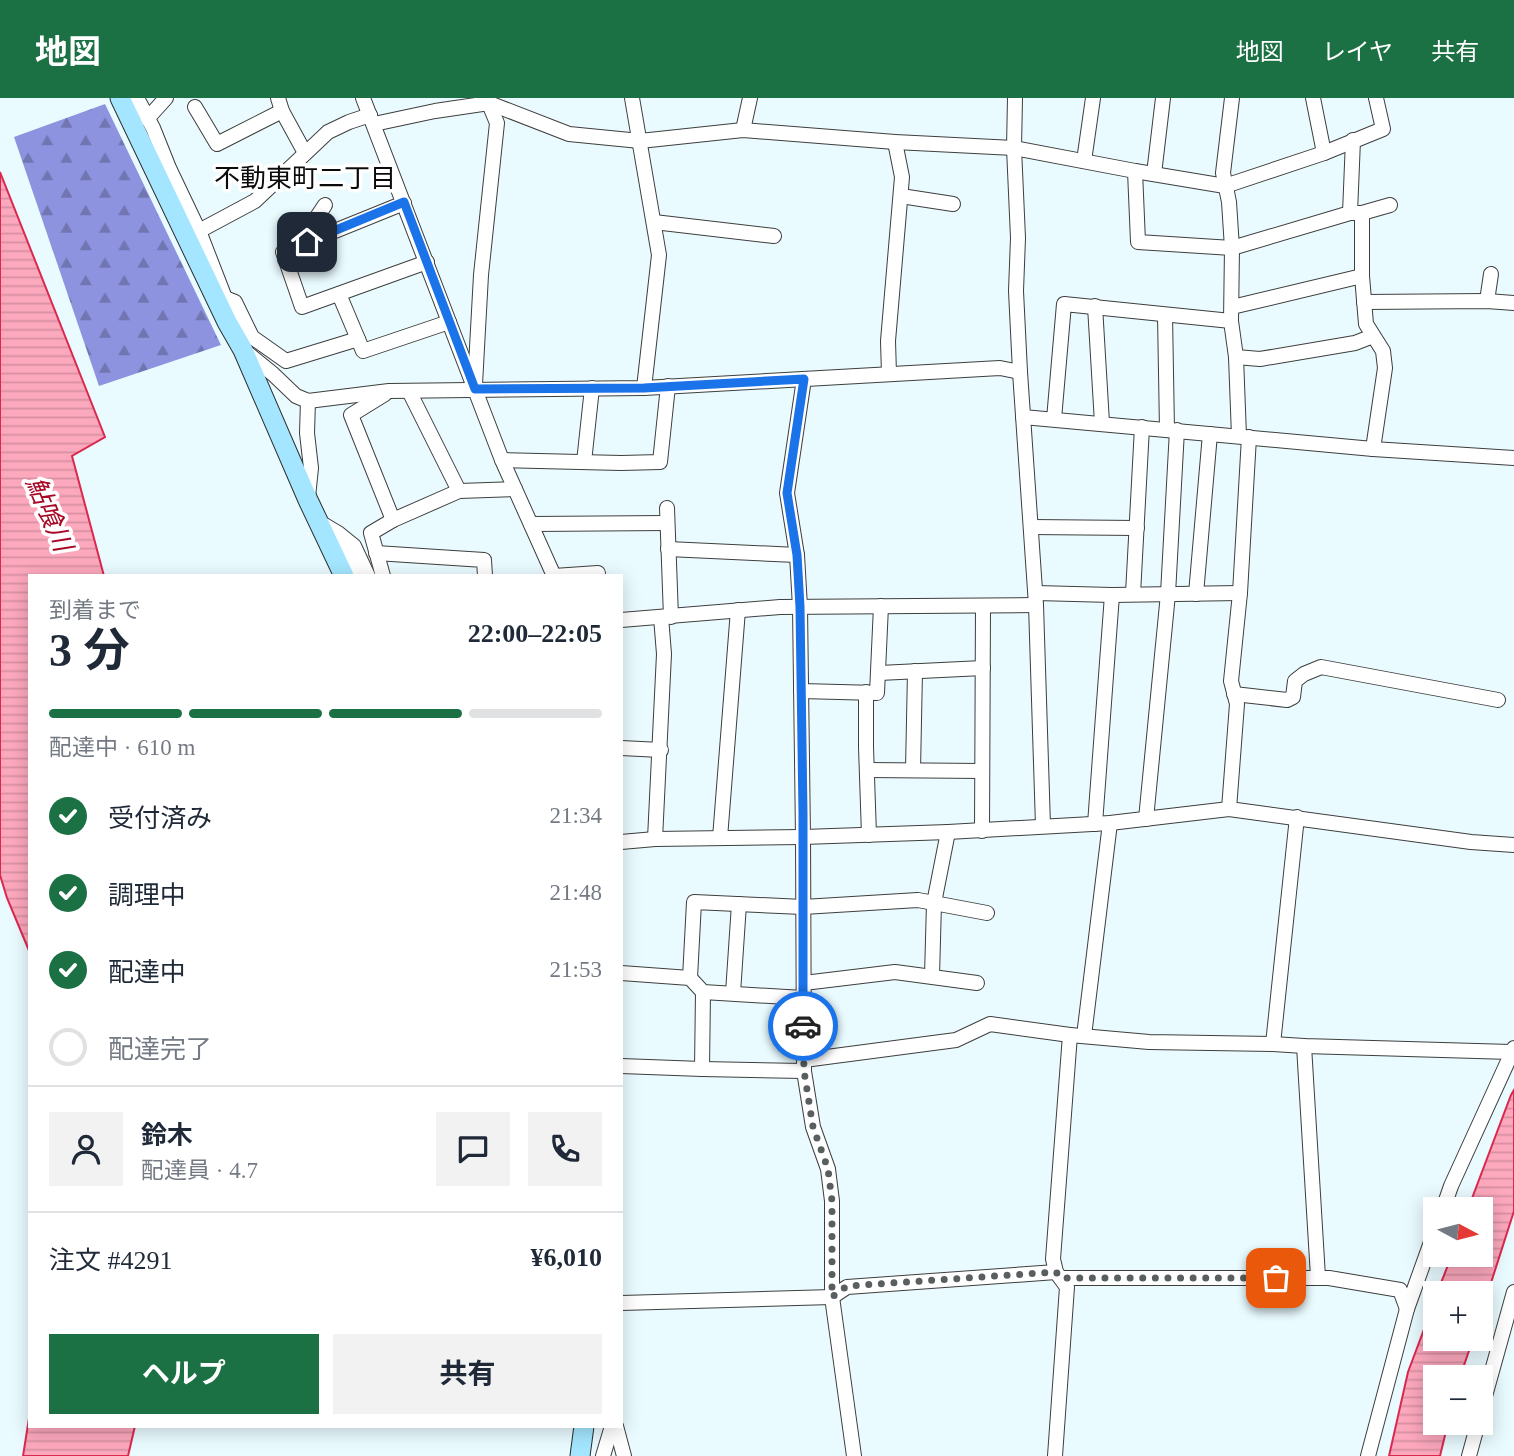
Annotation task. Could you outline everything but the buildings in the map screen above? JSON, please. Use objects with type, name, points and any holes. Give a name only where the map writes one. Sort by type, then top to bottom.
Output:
[{"type":"street","points":[[120,98],[243,350],[343,574]]},
{"type":"street","points":[[137,98],[199,232],[225,298],[227,321]]},
{"type":"street","points":[[147,119],[166,98]]},
{"type":"street","points":[[363,98],[502,460],[553,574]]},
{"type":"street","points":[[632,98],[659,256],[644,388]]},
{"type":"street","points":[[743,130],[750,98]]},
{"type":"street","points":[[1015,98],[1018,238],[1016,292],[1036,599],[1043,826]]},
{"type":"street","points":[[1084,161],[1093,98]]},
{"type":"street","points":[[1154,174],[1163,98]]},
{"type":"street","points":[[1228,810],[1237,704],[1231,681],[1240,593],[1244,437],[1232,314],[1229,202],[1223,173],[1233,98]]},
{"type":"street","points":[[1313,98],[1324,153]]},
{"type":"street","points":[[199,232],[255,201],[328,132],[349,122],[435,111],[487,100],[569,134],[640,141],[743,130],[1014,148],[1225,186],[1324,153],[1383,129],[1376,98]]},
{"type":"street","points":[[475,389],[481,275],[497,123],[487,100]]},
{"type":"street","points":[[195,107],[217,144],[280,104],[305,153]]},
{"type":"street","points":[[1353,140],[1356,213],[1366,324],[1383,351],[1385,368],[1373,449]]},
{"type":"street","points":[[889,374],[888,341],[902,177],[895,142]]},
{"type":"street","points":[[1135,171],[1138,242],[1232,248],[1390,205]]},
{"type":"street","points":[[901,195],[953,204]]},
{"type":"street","points":[[283,252],[404,202]]},
{"type":"street","points":[[283,252],[309,229],[326,205]]},
{"type":"street","points":[[654,222],[774,236]]},
{"type":"street","points":[[283,252],[302,307],[427,262]]},
{"type":"street","points":[[1486,301],[1491,274]]},
{"type":"street","points":[[1054,419],[1064,304],[1165,315],[1232,314],[1362,276]]},
{"type":"street","points":[[339,294],[363,351],[449,322]]},
{"type":"street","points":[[225,298],[235,302],[253,337],[286,360],[358,339]]},
{"type":"street","points":[[1364,302],[1514,303]]},
{"type":"street","points":[[1095,306],[1102,424]]},
{"type":"street","points":[[1146,819],[1168,594],[1172,430],[1165,315]]},
{"type":"street","points":[[1236,357],[1260,359],[1355,343],[1373,336]]},
{"type":"street","points":[[243,350],[296,396],[309,401],[389,391],[644,388],[1000,368],[1020,372]]},
{"type":"street","points":[[804,379],[787,493],[797,555],[800,607],[804,1065],[813,1127],[828,1169],[832,1201],[832,1297],[853,1456]]},
{"type":"street","points":[[502,460],[660,462],[668,386]]},
{"type":"street","points":[[584,462],[592,388]]},
{"type":"street","points":[[389,391],[351,415],[394,520]]},
{"type":"street","points":[[409,391],[459,491]]},
{"type":"street","points":[[308,500],[311,468],[307,433],[309,401]]},
{"type":"street","points":[[1023,417],[1373,449],[1514,458]]},
{"type":"street","points":[[1133,594],[1142,427]]},
{"type":"street","points":[[1196,594],[1210,434]]},
{"type":"street","points":[[382,574],[371,533],[459,491],[515,489]]},
{"type":"street","points":[[531,524],[667,515],[666,617],[655,839]]},
{"type":"street","points":[[318,521],[342,548],[353,574]]},
{"type":"street","points":[[318,521],[354,546],[367,574]]},
{"type":"street","points":[[1031,527],[1137,528]]},
{"type":"street","points":[[668,549],[797,555]]},
{"type":"street","points":[[376,553],[484,560],[485,574]]},
{"type":"street","points":[[583,574],[598,573]]},
{"type":"street","points":[[623,620],[800,607],[983,606],[1112,594],[1240,593]]},
{"type":"street","points":[[1095,824],[1112,594]]},
{"type":"street","points":[[801,691],[877,693],[881,606]]},
{"type":"street","points":[[982,831],[983,606]]},
{"type":"street","points":[[720,838],[738,610]]},
{"type":"street","points":[[1234,694],[1287,700],[1293,697],[1295,681],[1321,667],[1497,700]]},
{"type":"street","points":[[879,673],[983,668]]},
{"type":"street","points":[[913,770],[915,671]]},
{"type":"street","points":[[866,692],[869,835]]},
{"type":"street","points":[[623,748],[661,750]]},
{"type":"street","points":[[867,770],[982,771]]},
{"type":"street","points":[[623,842],[982,831],[1110,823],[1228,810],[1471,842],[1514,845]]},
{"type":"street","points":[[1273,1044],[1297,817]]},
{"type":"street","points":[[1055,1456],[1067,1287],[1059,1275],[1054,1259],[1077,1036],[1110,823]]},
{"type":"street","points":[[932,976],[934,903],[948,832]]},
{"type":"street","points":[[690,978],[694,902],[803,907],[918,900],[987,913]]},
{"type":"street","points":[[733,993],[739,904]]},
{"type":"street","points":[[703,992],[803,991],[895,972],[977,983]]},
{"type":"street","points":[[623,973],[690,978],[703,992],[702,1069]]},
{"type":"street","points":[[623,1066],[702,1069],[804,1065],[956,1040],[990,1024],[1077,1036],[1149,1042],[1513,1050],[1447,1197]]},
{"type":"street","points":[[1304,1046],[1318,1277]]},
{"type":"street","points":[[1368,1456],[1407,1310],[1423,1265]]},
{"type":"street","points":[[623,1303],[832,1297],[847,1286],[1059,1275],[1303,1279],[1318,1277],[1400,1290],[1407,1310]]},
{"type":"street","points":[[1493,1367],[1514,1292]]},
{"type":"street","points":[[580,1456],[584,1428]]},
{"type":"street","points":[[603,1456],[613,1428]]},
{"type":"street","points":[[615,1428],[624,1456]]},
{"type":"street","points":[[1469,1456],[1475,1435]]},
{"type":"green space","points":[[105,104],[221,345],[99,386],[14,137]]},
{"type":"water","name":"鮎喰川","points":[[0,172],[105,437],[72,456],[103,574],[28,574],[28,948],[0,875]]},
{"type":"water","points":[[1514,1090],[1514,1211],[1492,1281],[1442,1281],[1447,1267],[1493,1267],[1493,1197],[1473,1197]]},
{"type":"water","points":[[1423,1332],[1423,1351],[1469,1351],[1464,1365],[1423,1365],[1423,1435],[1445,1435],[1440,1456],[1389,1456],[1408,1372]]},
{"type":"water","points":[[28,1425],[28,1428],[135,1428],[128,1456],[23,1456]]},
{"type":"way so far","points":[[803,1026],[804,1071],[813,1127],[828,1169],[832,1201],[832,1297],[847,1286],[1056,1272],[1061,1278],[1276,1278]]},
{"type":"district","name":"不動東町二丁目","points":[[305,178]]},
{"type":"route","points":[[307,242],[404,202],[475,389],[644,388],[804,379],[787,493],[797,555],[800,607],[803,1026]]}]
